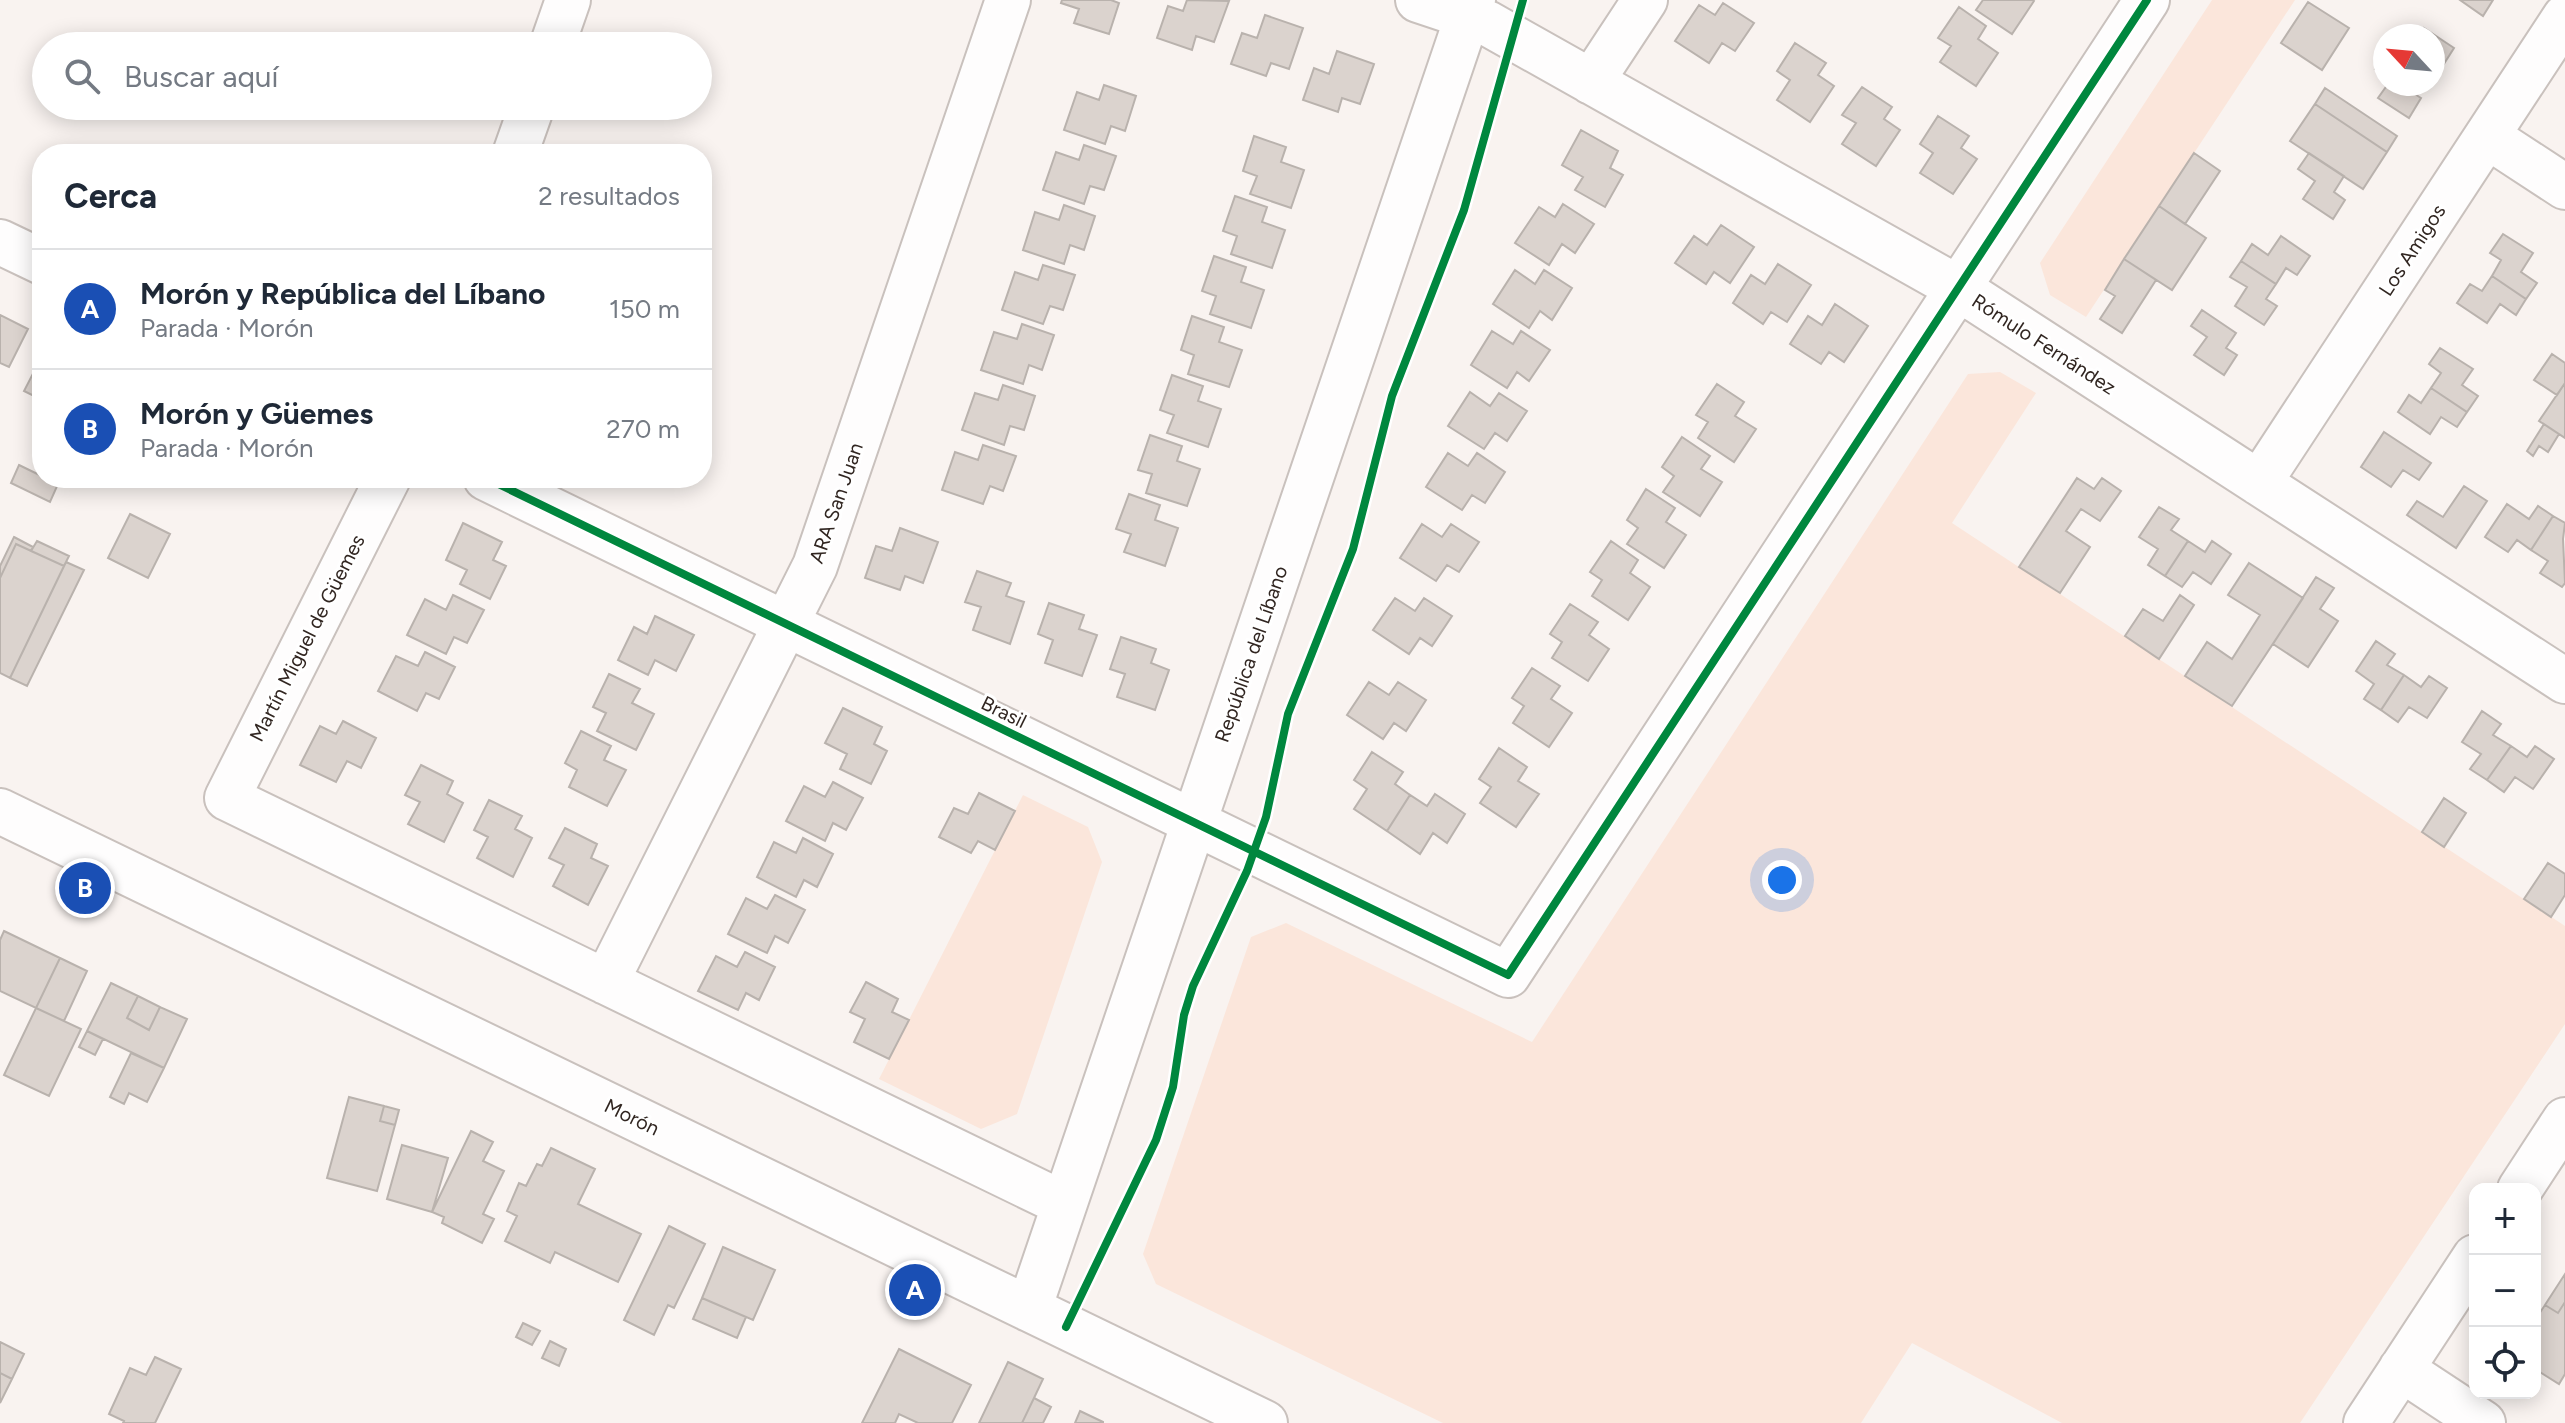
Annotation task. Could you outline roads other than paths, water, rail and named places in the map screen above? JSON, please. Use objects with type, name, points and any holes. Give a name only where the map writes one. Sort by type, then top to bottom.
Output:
[{"type":"street","points":[[557,32],[568,0]]},
{"type":"street","name":"ARA San Juan","points":[[606,982],[815,566],[1008,0]]},
{"type":"street","name":"Rómulo Fernández","points":[[1418,0],[1470,8],[1487,23],[1958,288],[2565,681]]},
{"type":"street","points":[[1591,82],[1645,0]]},
{"type":"street","points":[[1958,288],[2147,0]]},
{"type":"street","name":"República del Líbano","points":[[1029,1309],[1470,8]]},
{"type":"street","name":"Los Amigos","points":[[2259,483],[2565,17]]},
{"type":"street","points":[[519,144],[527,120]]},
{"type":"street","points":[[2487,136],[2565,187]]},
{"type":"street","points":[[0,242],[32,257]]},
{"type":"street","name":"Brasil","points":[[507,488],[1508,975],[1958,288]]},
{"type":"street","name":"Martín Miguel de Güemes","points":[[383,488],[227,798],[606,982]]},
{"type":"street","name":"Morón","points":[[0,811],[1265,1423]]},
{"type":"street","points":[[606,982],[1064,1204]]},
{"type":"street","points":[[2524,1183],[2565,1120]]},
{"type":"street","points":[[2366,1423],[2469,1266]]},
{"type":"street","points":[[2401,1369],[2483,1423]]},
{"type":"place","name":"Morón y Güemes","points":[[85,888]]},
{"type":"place","name":"Morón y República del Líbano","points":[[915,1290]]}]
